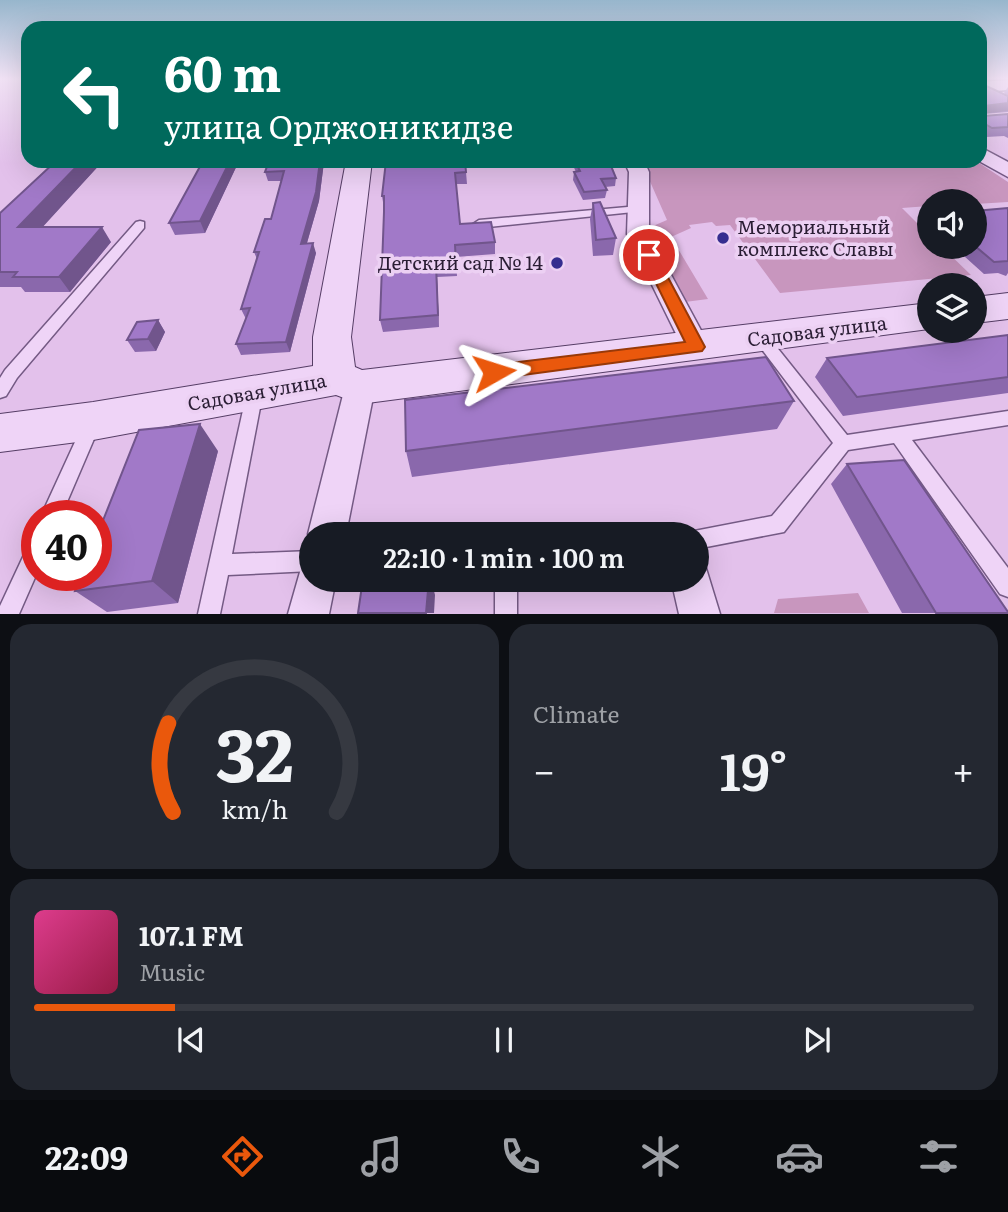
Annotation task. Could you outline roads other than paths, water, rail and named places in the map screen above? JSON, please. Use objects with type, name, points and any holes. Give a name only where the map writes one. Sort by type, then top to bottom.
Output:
[{"type":"street","points":[[987,158],[1008,172]]},
{"type":"street","points":[[329,522],[349,382],[332,361],[332,337],[358,168]]},
{"type":"street","points":[[637,168],[638,234],[696,347]]},
{"type":"street","points":[[987,309],[1008,306]]},
{"type":"street","name":"Садовая улица","points":[[0,433],[93,421],[256,393],[696,347],[917,318]]},
{"type":"street","points":[[308,614],[313,592]]},
{"type":"street","points":[[694,592],[700,614]]},
{"type":"lane","points":[[479,224],[639,209]]},
{"type":"lane","points":[[0,391],[11,374],[140,225]]},
{"type":"lane","points":[[762,338],[843,443]]},
{"type":"lane","points":[[209,614],[256,393]]},
{"type":"lane","points":[[709,537],[777,525],[843,443],[1008,418]]},
{"type":"lane","points":[[58,500],[93,421]]},
{"type":"lane","points":[[898,435],[1008,586]]},
{"type":"lane","points":[[220,565],[299,562]]},
{"type":"lane","points":[[8,614],[21,585]]},
{"type":"lane","points":[[506,592],[506,614]]},
{"type":"place","name":"Мемориальный комплекс Славы","points":[[723,238]]},
{"type":"place","name":"Детский сад № 14","points":[[557,263]]}]
